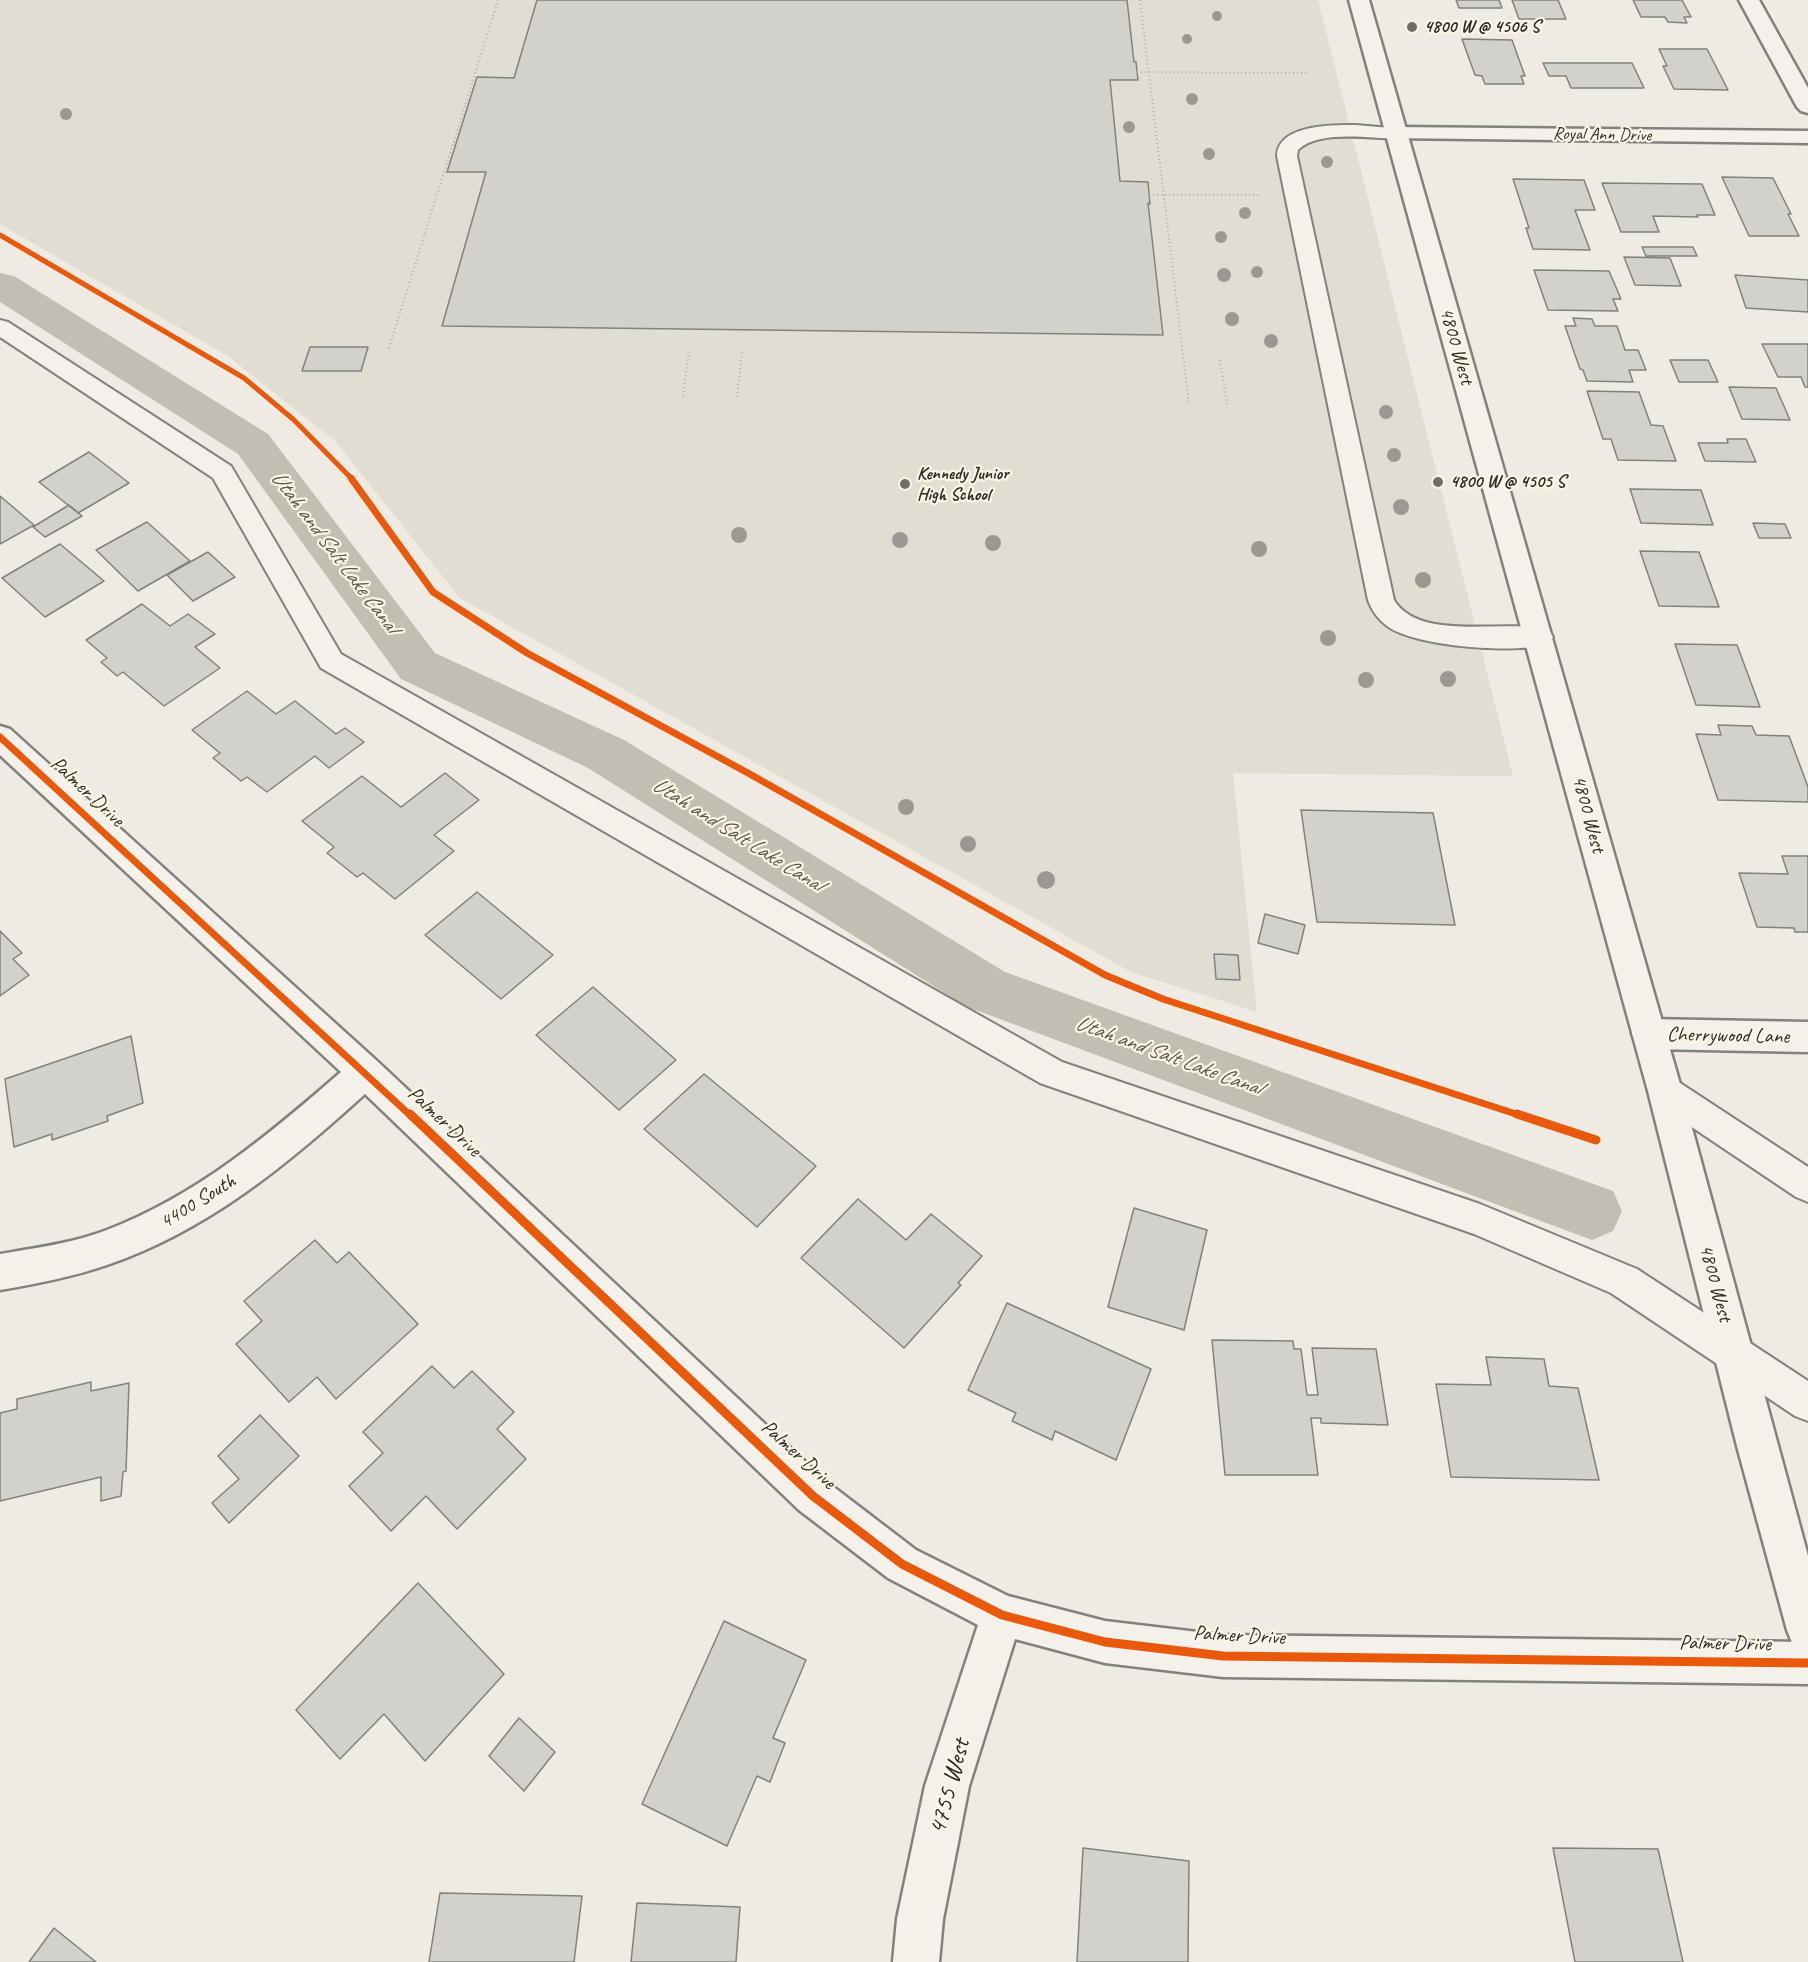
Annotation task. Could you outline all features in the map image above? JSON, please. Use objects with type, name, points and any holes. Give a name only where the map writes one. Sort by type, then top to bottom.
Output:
[{"type":"street","name":"4800 West","points":[[1359,0],[1665,1091],[1808,1630]]},
{"type":"street","points":[[1749,0],[1808,107]]},
{"type":"street","name":"Royal Ann Drive","points":[[1396,133],[1808,137]]},
{"type":"street","name":"Palmer Drive","points":[[0,737],[365,1072],[813,1496],[902,1564],[1002,1615],[1105,1642],[1223,1656],[1808,1663]]},
{"type":"street","name":"Cherrywood Lane","points":[[1649,1034],[1808,1037]]},
{"type":"street","name":"4400 South","points":[[0,1272],[32,1269],[87,1257],[153,1230],[213,1196],[287,1142],[365,1072]]},
{"type":"street","name":"4755 West","points":[[916,1962],[920,1919],[947,1786],[1002,1615]]},
{"type":"lane","points":[[1396,133],[1330,132],[1314,134],[1298,138],[1289,146],[1287,156],[1381,600],[1386,610],[1396,618],[1422,630],[1468,635],[1539,637]]},
{"type":"lane","points":[[0,327],[222,472],[331,661],[1052,1073],[1480,1220],[1624,1281],[1808,1403]]},
{"type":"lane","points":[[1665,1091],[1808,1186]]},
{"type":"path","points":[[389,348],[498,0]]},
{"type":"path","points":[[1140,0],[1189,404]]},
{"type":"path","points":[[1137,72],[1307,73]]},
{"type":"path","points":[[1149,195],[1263,195]]},
{"type":"path","points":[[683,396],[689,352]]},
{"type":"path","points":[[737,397],[742,352]]},
{"type":"path","points":[[1220,360],[1227,404]]},
{"type":"shaded area","name":"Kennedy Junior High School","points":[[0,0],[1318,0],[1513,776],[1233,773],[1257,1012],[1131,972],[460,598],[336,442],[228,356],[0,224]]},
{"type":"shaded area","points":[[0,0],[491,0],[380,347],[308,345],[291,395],[283,400],[228,356],[0,224]]},
{"type":"shaded area","points":[[440,513],[445,524],[1327,535],[1342,616],[1345,627],[1354,641],[1488,767],[1492,776],[1233,773],[1249,940],[1178,939],[1183,988],[1131,972],[460,598],[403,526]]},
{"type":"building","points":[[537,0],[1127,0],[1138,80],[1110,80],[1120,181],[1148,182],[1150,204],[1148,203],[1163,335],[442,326],[486,172],[447,172],[477,77],[514,78]]},
{"type":"building","points":[[1456,0],[1499,0],[1502,8],[1459,8]]},
{"type":"building","points":[[1512,0],[1558,0],[1566,19],[1519,19]]},
{"type":"building","points":[[1633,0],[1682,0],[1691,17],[1684,17],[1687,23],[1668,22],[1665,17],[1641,17]]},
{"type":"building","points":[[1462,39],[1512,40],[1525,76],[1521,76],[1524,84],[1485,84],[1482,76],[1475,75]]},
{"type":"building","points":[[1659,49],[1707,49],[1728,90],[1674,89],[1663,66],[1667,66]]},
{"type":"building","points":[[1543,63],[1632,63],[1644,88],[1571,88],[1566,76],[1549,76]]},
{"type":"building","points":[[1722,177],[1773,178],[1799,236],[1749,236]]},
{"type":"building","points":[[1513,179],[1584,180],[1595,210],[1575,210],[1590,250],[1533,249],[1526,228],[1529,228]]},
{"type":"building","points":[[1602,183],[1702,184],[1715,215],[1653,216],[1659,232],[1621,232]]},
{"type":"building","points":[[1642,247],[1693,247],[1697,256],[1646,256]]},
{"type":"building","points":[[1624,257],[1670,258],[1681,286],[1635,285]]},
{"type":"building","points":[[1534,270],[1609,271],[1621,299],[1613,299],[1618,311],[1548,310]]},
{"type":"building","points":[[1735,275],[1808,280],[1808,312],[1746,308]]},
{"type":"building","points":[[1573,318],[1592,319],[1595,326],[1617,326],[1625,350],[1638,350],[1646,370],[1629,370],[1633,382],[1587,381],[1583,370],[1580,369],[1565,326],[1576,326]]},
{"type":"building","points":[[1762,344],[1808,344],[1808,387],[1805,387],[1801,377],[1778,377]]},
{"type":"building","points":[[310,347],[368,347],[361,371],[302,371]]},
{"type":"building","points":[[1670,360],[1708,360],[1718,382],[1679,382]]},
{"type":"building","points":[[1729,387],[1776,388],[1790,420],[1742,419]]},
{"type":"building","points":[[1587,391],[1639,392],[1651,425],[1663,426],[1676,461],[1618,460],[1611,439],[1603,439]]},
{"type":"building","points":[[1727,439],[1746,439],[1756,462],[1705,461],[1698,443],[1728,443]]},
{"type":"building","points":[[89,452],[129,483],[78,513],[39,482]]},
{"type":"building","points":[[1630,489],[1701,490],[1713,525],[1641,523]]},
{"type":"building","points":[[0,496],[34,525],[0,544]]},
{"type":"building","points":[[69,505],[82,516],[45,537],[33,527]]},
{"type":"building","points":[[147,522],[190,561],[138,591],[96,550]]},
{"type":"building","points":[[1753,523],[1785,524],[1791,538],[1759,538]]},
{"type":"building","points":[[60,544],[104,581],[45,617],[2,578]]},
{"type":"building","points":[[1640,551],[1699,552],[1719,607],[1659,606]]},
{"type":"building","points":[[208,552],[235,577],[193,601],[167,575]]},
{"type":"building","points":[[142,604],[170,626],[188,614],[215,634],[195,647],[220,668],[164,706],[123,672],[117,676],[101,662],[107,658],[86,640]]},
{"type":"building","points":[[1675,644],[1737,645],[1760,707],[1696,705]]},
{"type":"building","points":[[247,691],[276,714],[295,701],[336,734],[345,728],[364,742],[329,768],[315,756],[267,792],[247,777],[241,781],[213,758],[220,753],[192,730]]},
{"type":"building","points":[[1718,725],[1752,726],[1756,735],[1789,736],[1808,787],[1808,802],[1718,800],[1696,734],[1721,735]]},
{"type":"building","points":[[445,773],[479,800],[434,835],[454,851],[395,899],[363,873],[357,877],[327,853],[334,847],[302,821],[362,776],[401,807]]},
{"type":"building","points":[[1301,810],[1433,813],[1455,925],[1317,922]]},
{"type":"building","points":[[1782,856],[1808,856],[1808,932],[1795,932],[1794,928],[1757,927],[1739,873],[1788,874]]},
{"type":"building","points":[[477,892],[553,955],[501,999],[425,935]]},
{"type":"building","points":[[1265,914],[1305,925],[1298,954],[1258,943]]},
{"type":"building","points":[[0,931],[22,953],[13,959],[29,975],[0,996]]},
{"type":"building","points":[[1214,954],[1238,955],[1240,980],[1216,979]]},
{"type":"building","points":[[593,987],[676,1060],[619,1110],[536,1035]]},
{"type":"building","points":[[131,1036],[143,1103],[107,1116],[108,1121],[52,1140],[52,1134],[14,1147],[5,1079]]},
{"type":"building","points":[[704,1074],[816,1166],[757,1227],[644,1129]]},
{"type":"building","points":[[858,1199],[906,1240],[931,1214],[982,1256],[958,1283],[961,1285],[904,1348],[801,1258]]},
{"type":"building","points":[[1134,1208],[1207,1230],[1184,1330],[1108,1307]]},
{"type":"building","points":[[315,1240],[337,1263],[349,1252],[418,1324],[336,1399],[317,1377],[289,1402],[236,1344],[262,1321],[244,1301]]},
{"type":"building","points":[[1007,1303],[1151,1369],[1116,1460],[1055,1431],[1052,1440],[1012,1421],[1016,1413],[968,1390]]},
{"type":"building","points":[[1212,1340],[1293,1341],[1294,1349],[1301,1349],[1307,1395],[1318,1395],[1312,1348],[1376,1349],[1388,1425],[1321,1423],[1321,1418],[1311,1418],[1318,1475],[1225,1475]]},
{"type":"building","points":[[1486,1357],[1544,1359],[1549,1386],[1578,1388],[1599,1480],[1451,1477],[1436,1384],[1491,1385]]},
{"type":"building","points":[[432,1366],[454,1388],[472,1371],[514,1412],[497,1429],[526,1459],[457,1529],[426,1496],[391,1531],[349,1486],[383,1453],[363,1432]]},
{"type":"building","points":[[91,1382],[91,1391],[129,1383],[126,1471],[123,1472],[121,1496],[101,1501],[101,1477],[0,1501],[0,1413],[17,1409],[17,1399]]},
{"type":"building","points":[[260,1415],[299,1456],[229,1523],[212,1503],[239,1479],[218,1456]]},
{"type":"building","points":[[418,1583],[504,1674],[425,1761],[384,1714],[340,1759],[296,1710]]},
{"type":"building","points":[[724,1621],[806,1660],[773,1738],[785,1743],[770,1782],[757,1776],[727,1846],[642,1804]]},
{"type":"building","points":[[519,1718],[555,1752],[524,1791],[489,1756]]},
{"type":"building","points":[[1083,1848],[1189,1861],[1188,1962],[1077,1962]]},
{"type":"building","points":[[1553,1848],[1658,1849],[1683,1962],[1575,1962]]},
{"type":"building","points":[[440,1893],[582,1896],[574,1962],[429,1962]]},
{"type":"building","points":[[637,1903],[740,1907],[736,1962],[631,1962]]},
{"type":"building","points":[[54,1928],[96,1962],[29,1962]]},
{"type":"waterway","name":"Utah and Salt Lake Canal","points":[[0,285],[253,444],[418,666],[606,754],[985,989],[1592,1211]]},
{"type":"cycle path","points":[[0,235],[244,378],[294,420],[351,478],[433,592],[527,653],[748,773],[1105,975],[1163,999],[1596,1140]]},
{"type":"cycle path","points":[[0,737],[365,1072],[813,1496],[902,1564],[1002,1615],[1105,1642],[1223,1656],[1808,1663]]},
{"type":"place","name":"4800 W @ 4506 S","points":[[1412,27]]},
{"type":"place","name":"4800 W @ 4505 S","points":[[1438,482]]},
{"type":"place","name":"Kennedy Junior High School","points":[[905,484]]}]
